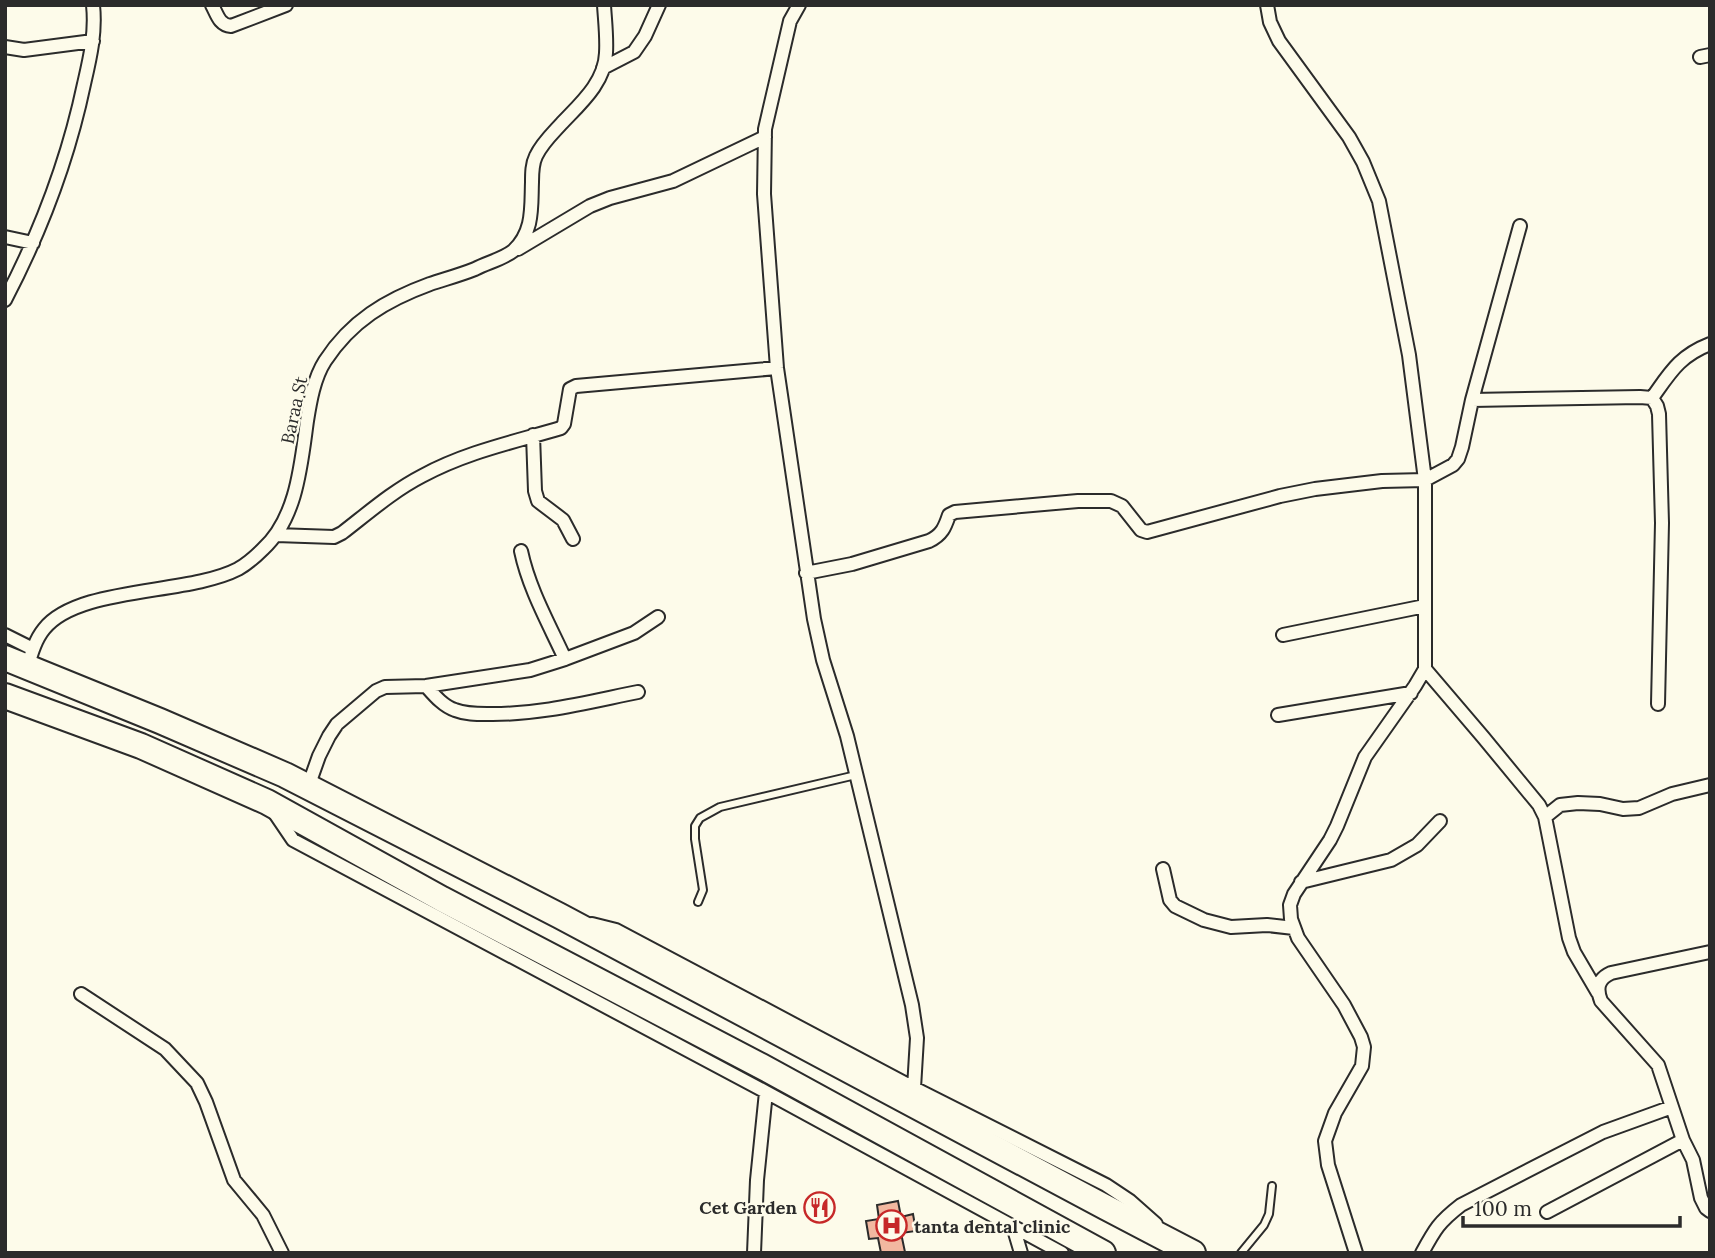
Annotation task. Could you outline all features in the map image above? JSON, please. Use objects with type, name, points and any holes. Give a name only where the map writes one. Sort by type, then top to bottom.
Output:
[{"type":"highway","points":[[22,658],[285,775],[560,916],[1186,1249]]},
{"type":"highway","points":[[12,703],[141,746],[267,802],[442,899],[761,1066],[1103,1253]]},
{"type":"highway","points":[[442,899],[463,867]]},
{"type":"highway","points":[[539,950],[560,916]]},
{"type":"street","points":[[5,299],[33,243],[76,125],[93,41],[93,5]]},
{"type":"street","points":[[212,5],[221,22],[231,26],[286,5]]},
{"type":"street","points":[[512,252],[529,228],[535,157],[598,82],[606,54],[604,5]]},
{"type":"street","points":[[603,68],[634,51],[645,36],[659,5]]},
{"type":"street","points":[[799,5],[789,21],[765,129],[764,194],[778,368],[814,619],[823,660],[847,736],[912,1004],[916,1038],[914,1088]]},
{"type":"street","points":[[1266,5],[1279,41],[1349,137],[1372,181],[1379,201],[1409,355],[1425,480],[1425,669],[1365,757],[1330,840],[1301,882],[1290,905],[1291,919],[1298,938],[1344,1005],[1364,1047],[1362,1066],[1335,1113],[1325,1141],[1328,1165],[1356,1253]]},
{"type":"street","points":[[5,47],[24,50],[93,41]]},
{"type":"street","name":"Baraa St","points":[[22,658],[44,629],[72,609],[98,600],[200,582],[239,569],[264,549],[276,535],[294,496],[313,392],[322,365],[374,310],[523,247],[590,206],[673,181],[765,137]]},
{"type":"street","points":[[806,573],[852,564],[937,538],[944,530],[949,515],[955,512],[1078,501],[1111,501],[1122,506],[1141,530],[1147,532],[1315,489],[1382,481],[1425,480],[1447,469],[1458,459],[1520,226]]},
{"type":"street","points":[[5,237],[33,243]]},
{"type":"street","points":[[1651,398],[1680,361],[1710,344]]},
{"type":"street","points":[[276,535],[334,537],[391,495],[453,461],[561,428],[570,389],[576,386],[778,368]]},
{"type":"street","points":[[1472,400],[1640,397],[1651,398],[1657,406],[1662,523],[1658,704]]},
{"type":"street","points":[[533,435],[535,491],[538,501],[563,520],[573,539]]},
{"type":"street","points":[[521,551],[533,591],[565,659]]},
{"type":"street","points":[[1283,635],[1425,606]]},
{"type":"street","points":[[308,787],[319,756],[337,724],[376,691],[385,687],[426,686],[530,670],[634,633],[658,617]]},
{"type":"street","points":[[5,635],[22,658]]},
{"type":"street","points":[[1425,669],[1539,805],[1545,817],[1574,952],[1601,1001],[1658,1065],[1683,1140],[1693,1160],[1701,1198],[1710,1211]]},
{"type":"street","points":[[426,686],[444,705],[455,710],[481,714],[541,712],[638,692]]},
{"type":"street","points":[[1278,716],[1410,693]]},
{"type":"street","points":[[1545,817],[1560,805],[1578,803],[1623,809],[1639,808],[1672,794],[1710,785]]},
{"type":"street","points":[[267,802],[293,840],[1062,1253]]},
{"type":"street","points":[[1301,882],[1391,860],[1417,845],[1440,821]]},
{"type":"street","points":[[1163,869],[1170,900],[1175,906],[1203,920],[1231,927],[1267,925],[1294,928]]},
{"type":"street","points":[[560,916],[617,930],[914,1088],[1105,1185],[1130,1201],[1186,1249]]},
{"type":"street","points":[[1598,993],[1600,981],[1611,973],[1710,952]]},
{"type":"street","points":[[81,994],[165,1049],[197,1083],[234,1180],[263,1215],[282,1253]]},
{"type":"street","points":[[754,1253],[757,1180],[766,1092]]},
{"type":"street","points":[[1422,1253],[1436,1227],[1461,1205],[1603,1132],[1672,1107]]},
{"type":"street","points":[[1547,1212],[1683,1140]]},
{"type":"street","points":[[1013,1226],[1021,1253]]},
{"type":"lane","points":[[698,902],[703,890],[695,826],[700,818],[720,807],[856,775]]},
{"type":"lane","points":[[1241,1253],[1259,1232],[1269,1214],[1272,1186]]},
{"type":"building","name":"tanta dental clinic","points":[[898,1201],[901,1217],[913,1214],[916,1231],[901,1233],[905,1252],[881,1253],[878,1238],[869,1239],[866,1221],[879,1219],[877,1205]]},
{"type":"place","name":"Cet Garden","points":[[820,1207]]},
{"type":"place","name":"tanta dental clinic","points":[[891,1226]]}]
